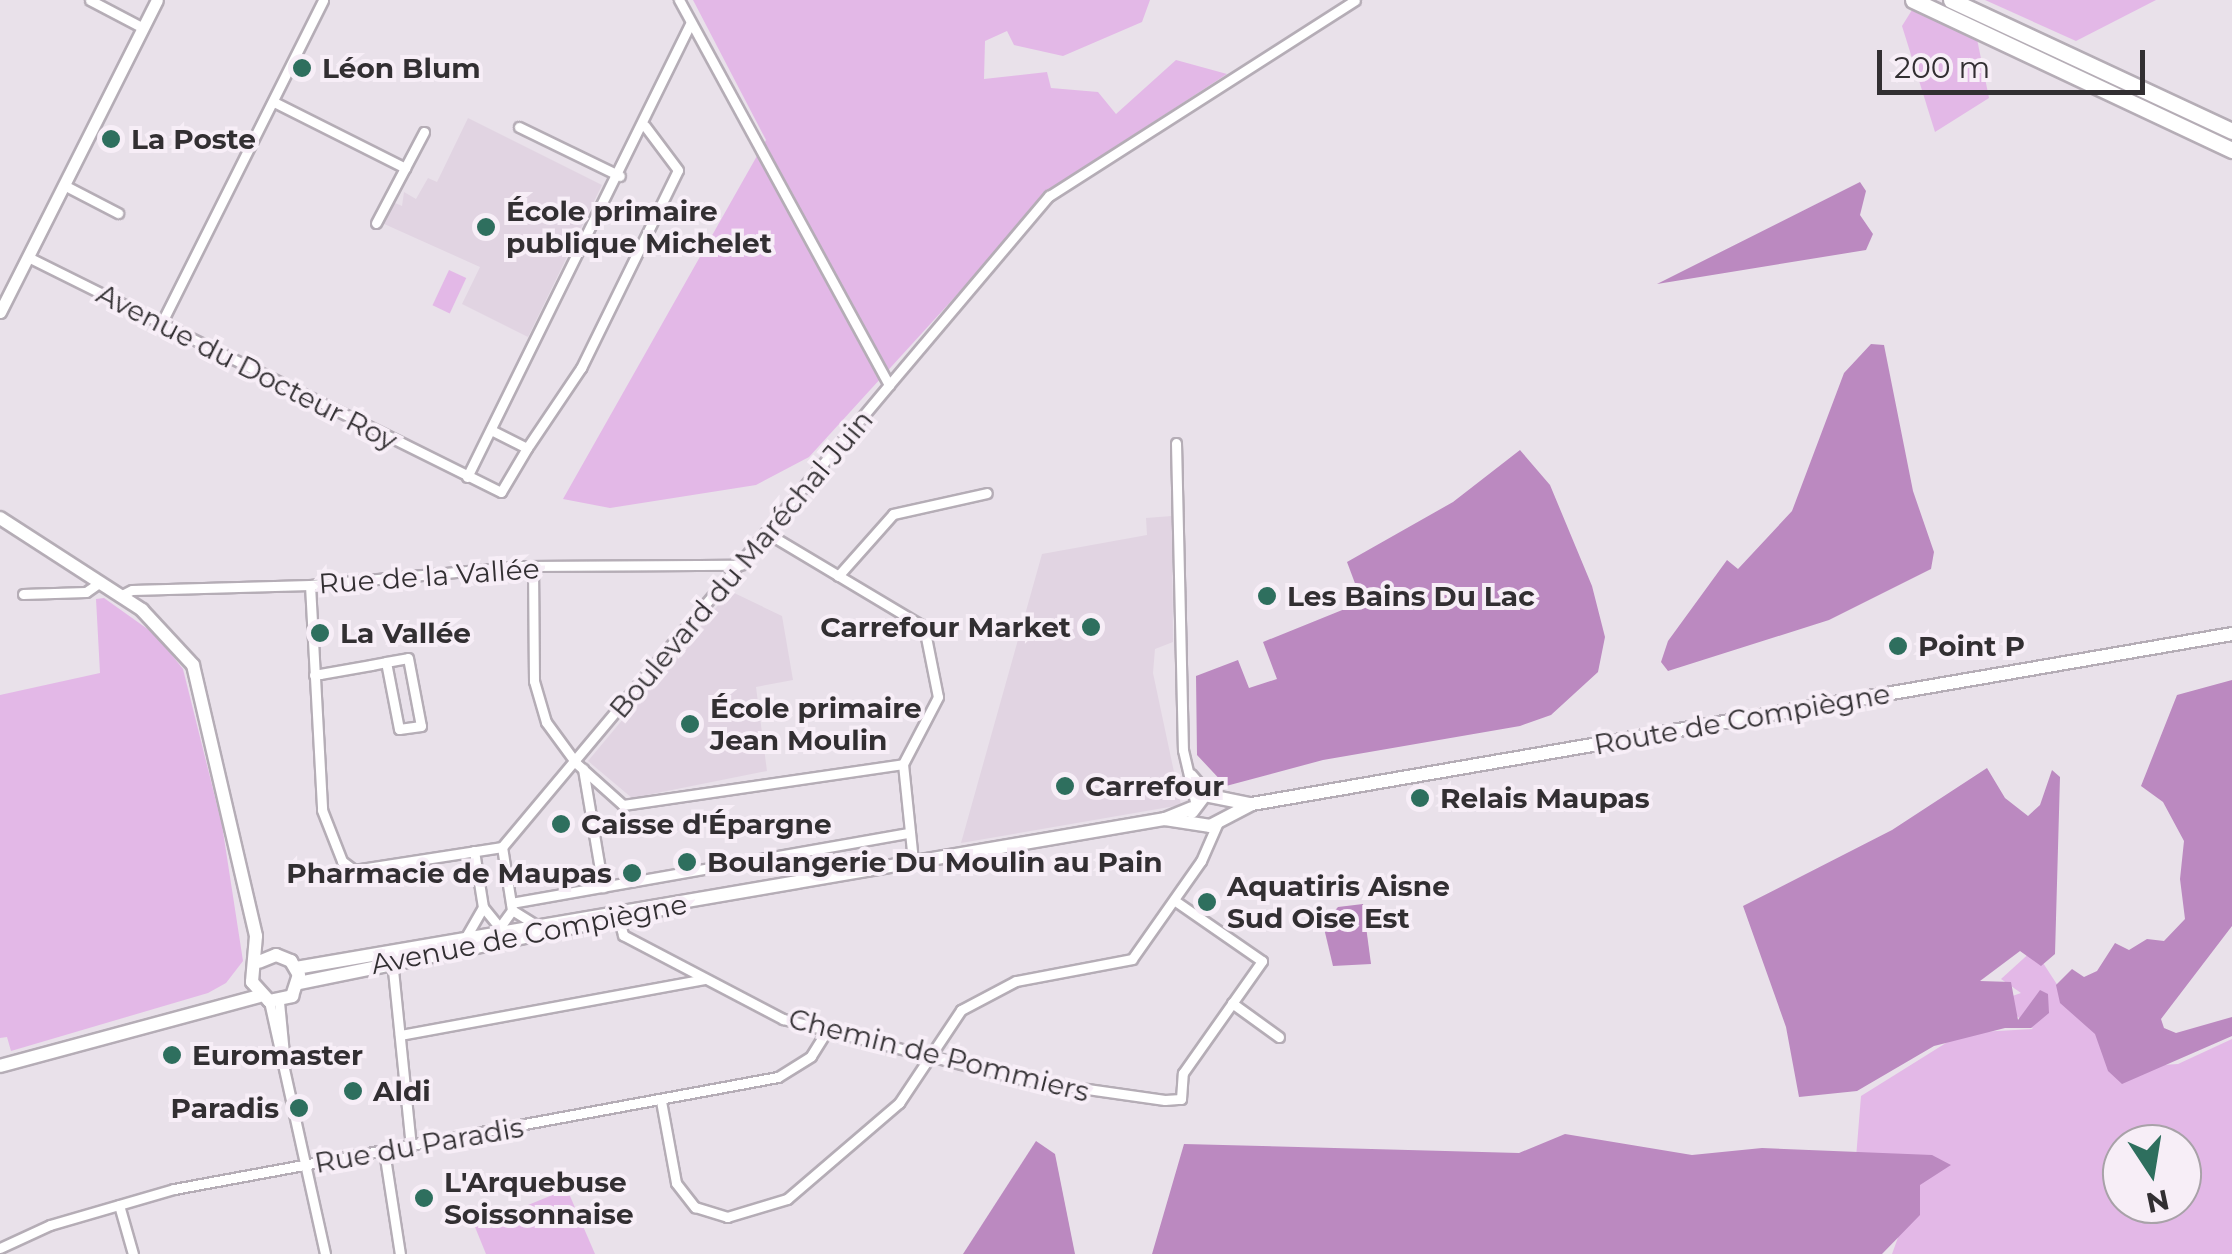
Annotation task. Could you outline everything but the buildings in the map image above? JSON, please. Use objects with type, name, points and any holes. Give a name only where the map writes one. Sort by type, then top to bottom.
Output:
[{"type":"highway","points":[[1914,0],[2232,150]]},
{"type":"highway","points":[[1951,0],[2232,131]]},
{"type":"main road","points":[[0,518],[164,628],[192,665],[259,962],[252,982],[205,1006],[0,1066]]},
{"type":"main road","name":"Route de Compiègne","points":[[1252,804],[2232,634]]},
{"type":"main road","points":[[1214,797],[1252,804]]},
{"type":"main road","points":[[1196,814],[1214,797]]},
{"type":"main road","points":[[1214,797],[1220,819]]},
{"type":"main road","points":[[1196,814],[1220,819],[1252,804]]},
{"type":"main road","name":"Avenue de Compiègne","points":[[298,976],[470,940],[523,938],[759,887],[1196,814]]},
{"type":"main road","name":"Avenue de Compiègne","points":[[470,940],[501,929],[617,916]]},
{"type":"main road","points":[[205,1006],[269,1000],[298,976],[256,936]]},
{"type":"main road","points":[[259,962],[276,955]]},
{"type":"main road","points":[[252,982],[269,1000]]},
{"type":"street","points":[[90,0],[143,28]]},
{"type":"street","points":[[0,312],[157,0]]},
{"type":"street","points":[[161,324],[323,0]]},
{"type":"street","name":"Boulevard du Maréchal Juin","points":[[502,847],[579,766],[889,384],[679,0]]},
{"type":"street","points":[[889,384],[1049,196],[1355,0]]},
{"type":"street","points":[[645,126],[678,170],[581,368],[501,492],[467,477],[645,126],[690,24]]},
{"type":"street","points":[[274,102],[405,168]]},
{"type":"street","points":[[519,126],[620,176]]},
{"type":"street","points":[[376,223],[424,132]]},
{"type":"street","points":[[64,185],[118,213]]},
{"type":"street","name":"Avenue du Docteur Roy","points":[[28,257],[467,477]]},
{"type":"street","points":[[491,430],[527,448]]},
{"type":"street","points":[[1176,443],[1183,750],[1205,850]]},
{"type":"street","points":[[838,576],[893,514],[987,494]]},
{"type":"street","points":[[768,533],[924,627],[938,697],[903,764],[913,861]]},
{"type":"street","name":"Rue de la Vallée","points":[[120,596],[132,590],[310,585],[533,566],[741,565]]},
{"type":"street","points":[[533,566],[538,701],[579,766],[623,804],[643,806],[903,764]]},
{"type":"street","points":[[23,594],[86,592],[99,582]]},
{"type":"street","points":[[310,585],[322,810],[347,867],[502,847],[511,906],[501,929]]},
{"type":"street","points":[[314,675],[408,658],[420,726],[399,729],[386,662]]},
{"type":"street","points":[[579,766],[603,887]]},
{"type":"street","points":[[1190,774],[1214,797]]},
{"type":"street","points":[[661,1101],[684,1196],[711,1214],[749,1214],[787,1199],[899,1103],[961,1010],[1016,980],[1132,959],[1174,900],[1220,819]]},
{"type":"street","points":[[511,906],[910,833]]},
{"type":"street","points":[[474,851],[483,907],[501,929],[523,938]]},
{"type":"street","points":[[1174,900],[1262,961],[1232,1003],[1279,1037]]},
{"type":"street","points":[[511,906],[534,924]]},
{"type":"street","points":[[470,940],[483,907]]},
{"type":"street","name":"Chemin de Pommiers","points":[[617,916],[623,934],[704,979],[826,1032],[1082,1091],[1181,1099],[1183,1073],[1232,1003]]},
{"type":"street","points":[[391,954],[411,1146]]},
{"type":"street","points":[[400,1035],[704,979]]},
{"type":"street","points":[[269,1000],[326,1254]]},
{"type":"street","name":"Rue du Paradis","points":[[0,1248],[118,1206],[306,1165],[778,1078],[811,1056],[826,1032]]},
{"type":"street","points":[[384,1151],[400,1254]]},
{"type":"street","points":[[118,1206],[133,1254]]},
{"type":"shaded area","points":[[693,0],[1150,0],[1142,22],[1063,56],[1014,45],[1007,31],[985,41],[984,79],[1047,72],[1051,88],[1098,92],[1116,114],[1176,60],[1227,74],[1057,185],[809,457],[756,485],[610,508],[563,499],[766,140]]},
{"type":"shaded area","points":[[1985,0],[2156,0],[2076,41]]},
{"type":"shaded area","points":[[1912,10],[1977,39],[1989,98],[1935,132],[1902,26]]},
{"type":"shaded area","name":"École primaire publique Michelet","points":[[468,118],[602,185],[528,337],[462,304],[480,267],[382,223],[393,202],[402,206],[404,192],[416,199],[428,178],[437,182]]},
{"type":"shaded area","points":[[1860,182],[1866,191],[1860,215],[1873,234],[1866,250],[1657,284]]},
{"type":"shaded area","points":[[449,270],[466,278],[450,313],[433,305]]},
{"type":"shaded area","points":[[1871,344],[1884,345],[1913,491],[1934,552],[1931,569],[1829,620],[1668,671],[1661,662],[1668,641],[1727,560],[1738,569],[1792,511],[1844,373]]},
{"type":"shaded area","points":[[1520,450],[1550,485],[1592,586],[1605,637],[1598,672],[1551,715],[1520,726],[1323,760],[1226,786],[1197,755],[1196,676],[1238,660],[1249,688],[1277,679],[1263,642],[1362,602],[1347,562],[1453,502]]},
{"type":"shaded area","points":[[1172,516],[1173,642],[1155,649],[1153,673],[1181,805],[961,843],[1042,554],[1147,535],[1146,518]]},
{"type":"shaded area","name":"École primaire Jean Moulin","points":[[730,591],[782,616],[793,680],[756,687],[767,771],[632,798],[588,761]]},
{"type":"shaded area","points":[[104,598],[156,635],[183,669],[222,825],[243,961],[226,983],[208,993],[11,1051],[7,1037],[0,1038],[0,695],[100,673],[96,599]]},
{"type":"shaded area","points":[[2232,680],[2232,926],[2161,1019],[2164,1028],[2176,1033],[2232,1017],[2232,1036],[2122,1084],[2108,1071],[2095,1034],[2060,1003],[2056,985],[2072,969],[2084,977],[2097,971],[2115,943],[2129,950],[2147,939],[2164,941],[2185,919],[2180,879],[2184,841],[2163,802],[2141,786],[2177,695]]},
{"type":"shaded area","points":[[1987,768],[2005,798],[2028,816],[2040,805],[2052,770],[2060,777],[2055,954],[2041,966],[2020,951],[1980,981],[2011,982],[2018,1020],[2040,990],[2048,994],[2049,1013],[2031,1028],[2005,1028],[1934,1046],[1857,1091],[1799,1097],[1786,1027],[1743,906],[1892,830]]},
{"type":"shaded area","points":[[1363,904],[1371,964],[1333,966],[1323,924],[1338,907]]},
{"type":"shaded area","points":[[2034,949],[2071,1006],[2131,1067],[2178,1064],[2232,1039],[2232,1254],[1892,1254],[1924,1166],[1856,1158],[1861,1096],[1962,1033],[2033,1029],[1998,1001],[2021,993],[2001,979]]},
{"type":"shaded area","points":[[1565,1134],[1692,1155],[1762,1148],[1932,1155],[1951,1165],[1920,1185],[1920,1215],[1882,1254],[1152,1254],[1184,1144],[1519,1153]]},
{"type":"shaded area","points":[[1036,1141],[1055,1154],[1075,1254],[963,1254]]},
{"type":"shaded area","points":[[567,1189],[595,1254],[486,1254],[475,1227]]},
{"type":"place","name":"Léon Blum","points":[[302,68]]},
{"type":"place","name":"La Poste","points":[[111,139]]},
{"type":"place","name":"École primaire publique Michelet","points":[[486,227]]},
{"type":"place","name":"Les Bains Du Lac","points":[[1267,596]]},
{"type":"place","name":"Carrefour Market","points":[[1091,627]]},
{"type":"place","name":"La Vallée","points":[[320,633]]},
{"type":"place","name":"Point P","points":[[1898,646]]},
{"type":"place","name":"École primaire Jean Moulin","points":[[690,724]]},
{"type":"place","name":"Carrefour","points":[[1065,786]]},
{"type":"place","name":"Relais Maupas","points":[[1420,798]]},
{"type":"place","name":"Caisse d'Épargne","points":[[561,824]]},
{"type":"place","name":"Boulangerie Du Moulin au Pain","points":[[687,862]]},
{"type":"place","name":"Pharmacie de Maupas","points":[[632,873]]},
{"type":"place","name":"Aquatiris Aisne Sud Oise Est","points":[[1207,902]]},
{"type":"place","name":"Euromaster","points":[[172,1055]]},
{"type":"place","name":"Aldi","points":[[353,1091]]},
{"type":"place","name":"Paradis","points":[[299,1108]]},
{"type":"place","name":"L'Arquebuse Soissonnaise","points":[[424,1198]]}]
